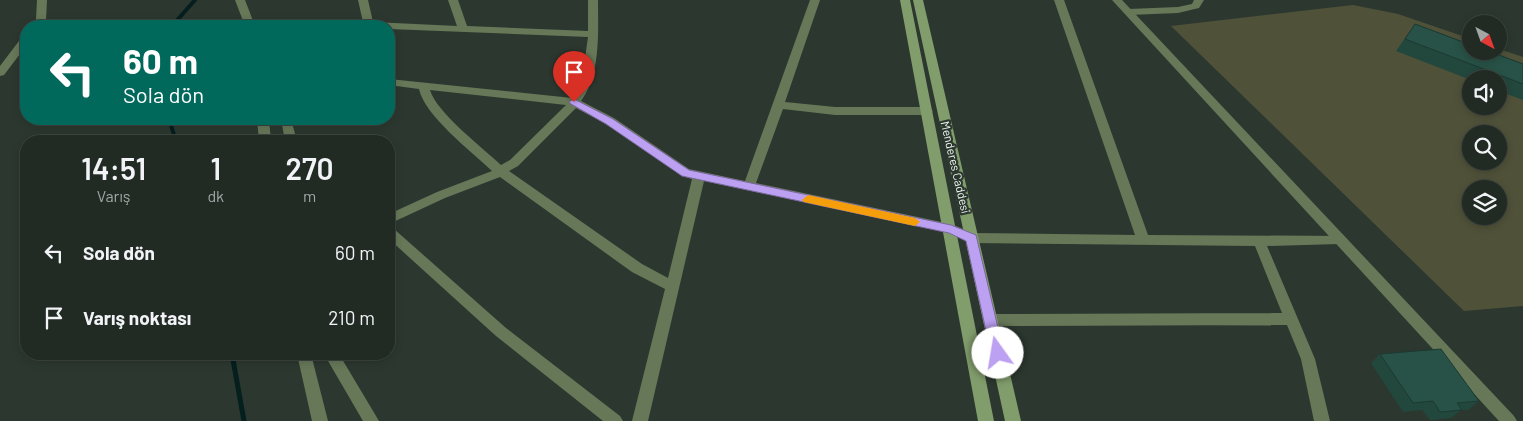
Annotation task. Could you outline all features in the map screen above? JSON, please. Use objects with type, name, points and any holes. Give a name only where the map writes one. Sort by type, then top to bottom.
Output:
[{"type":"main road","name":"Menderes Caddesi","points":[[905,0],[951,230],[986,421]]},
{"type":"main road","name":"Menderes Caddesi","points":[[918,0],[1013,421]]},
{"type":"street","points":[[41,20],[42,0]]},
{"type":"street","points":[[240,0],[247,20]]},
{"type":"street","points":[[363,0],[368,20]]},
{"type":"street","points":[[453,0],[463,28]]},
{"type":"street","points":[[395,217],[514,163],[574,102],[587,80],[593,34],[593,0]]},
{"type":"street","points":[[749,187],[815,0]]},
{"type":"street","points":[[1059,0],[1144,240]]},
{"type":"street","points":[[1117,0],[1509,421]]},
{"type":"street","points":[[1129,12],[1178,10],[1196,6],[1199,0]]},
{"type":"street","points":[[395,26],[593,34]]},
{"type":"street","points":[[0,73],[20,47]]},
{"type":"street","points":[[395,83],[574,102],[610,121],[686,173],[951,230],[972,238],[1259,241],[1339,239]]},
{"type":"street","points":[[424,86],[427,99],[440,115],[500,171],[637,268],[672,286]]},
{"type":"street","points":[[778,105],[835,111],[927,111]]},
{"type":"street","points":[[640,421],[699,176]]},
{"type":"street","points":[[395,237],[501,332],[615,421]]},
{"type":"street","points":[[1259,241],[1308,359],[1322,421]]},
{"type":"street","points":[[990,320],[1291,319]]},
{"type":"street","points":[[305,360],[320,421]]},
{"type":"street","points":[[335,360],[371,421]]},
{"type":"green space","points":[[1353,5],[1398,14],[1462,36],[1462,60],[1508,60],[1508,52],[1523,57],[1523,306],[1464,311],[1171,26]]},
{"type":"building","points":[[1415,24],[1462,42],[1462,60],[1508,60],[1508,58],[1523,64],[1523,84],[1507,78],[1507,70],[1486,70],[1405,39]]},
{"type":"building","points":[[1441,349],[1479,401],[1457,403],[1462,410],[1440,412],[1433,401],[1413,403],[1380,354]]},
{"type":"waterway","points":[[177,20],[195,0]]},
{"type":"waterway","points":[[171,125],[174,135]]},
{"type":"waterway","points":[[233,360],[244,421]]},
{"type":"slow traffic","points":[[808,200],[915,222]]},
{"type":"route","points":[[574,102],[587,107],[610,121],[686,173],[951,230],[972,238],[998,353]]}]
